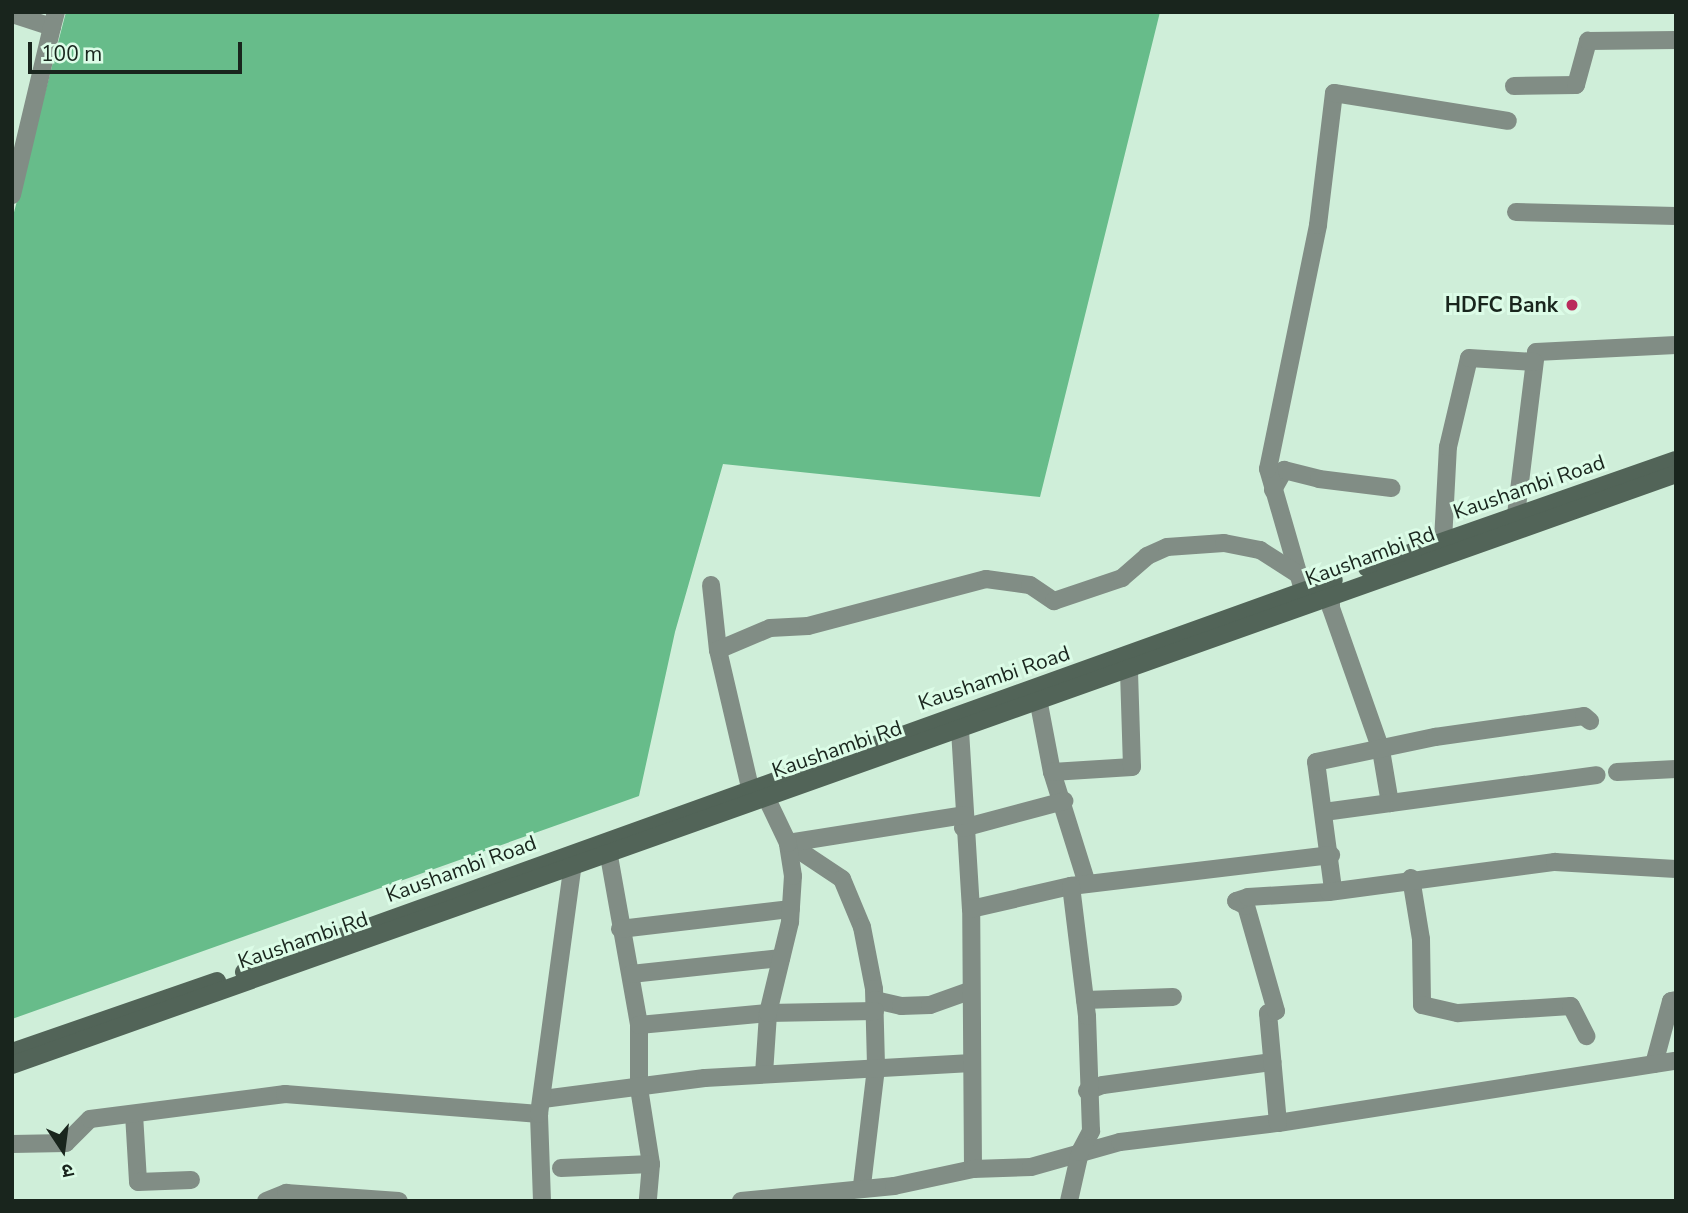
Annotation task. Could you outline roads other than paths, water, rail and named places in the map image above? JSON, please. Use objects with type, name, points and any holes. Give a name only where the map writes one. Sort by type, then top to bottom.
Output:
[{"type":"main road","name":"Kaushambi Road","points":[[12,1052],[758,793],[1303,590],[1676,460]]},
{"type":"main road","name":"Kaushambi Rd","points":[[12,1065],[572,870],[758,793],[1039,704],[1331,593],[1676,474]]},
{"type":"street","points":[[12,14],[54,20],[18,148],[12,195]]},
{"type":"street","points":[[1514,86],[1576,85],[1588,41],[1676,40]]},
{"type":"street","points":[[1303,590],[1268,469],[1318,225],[1334,93],[1508,121]]},
{"type":"street","points":[[1516,212],[1676,216]]},
{"type":"street","points":[[1516,515],[1536,352],[1676,345]]},
{"type":"street","points":[[1443,541],[1448,447],[1469,358],[1534,362]]},
{"type":"street","points":[[1273,490],[1284,470],[1391,488]]},
{"type":"street","points":[[718,650],[769,628],[808,626],[986,579],[1030,585],[1054,601],[1122,578],[1147,556],[1167,547],[1224,543],[1260,550],[1296,573]]},
{"type":"street","points":[[712,585],[718,650],[758,793],[788,843],[793,876],[791,909],[768,1013],[764,1074]]},
{"type":"street","points":[[1331,593],[1331,608],[1381,750]]},
{"type":"street","points":[[1052,772],[1132,767],[1129,670]]},
{"type":"street","points":[[1039,704],[1052,772],[1063,802],[1079,885],[1086,1000],[1087,1091],[1091,1131],[1080,1152],[1069,1201]]},
{"type":"street","points":[[1390,803],[1380,745],[1584,716],[1590,721]]},
{"type":"street","points":[[960,730],[963,821],[971,909],[973,1169]]},
{"type":"street","points":[[1333,889],[1331,855],[1316,762],[1381,750]]},
{"type":"street","points":[[1617,772],[1676,769]]},
{"type":"street","points":[[1324,812],[1596,775]]},
{"type":"street","points":[[788,843],[963,821],[1063,802]]},
{"type":"street","points":[[788,843],[842,879],[862,927],[875,1006],[876,1068],[862,1186]]},
{"type":"street","points":[[971,909],[1079,885],[1331,855]]},
{"type":"street","points":[[609,856],[620,929],[631,974],[631,999],[639,1026],[639,1088],[651,1164],[648,1201]]},
{"type":"street","points":[[1278,1122],[1268,1013],[1276,1011],[1246,906],[1236,901],[1555,862],[1676,869]]},
{"type":"street","points":[[542,1201],[541,1106],[572,870]]},
{"type":"street","points":[[1411,878],[1421,939],[1422,1005],[1458,1013],[1571,1006],[1586,1036]]},
{"type":"street","points":[[620,929],[791,909]]},
{"type":"street","points":[[631,974],[781,958]]},
{"type":"street","points":[[639,1026],[768,1013],[930,1005],[970,991]]},
{"type":"street","points":[[1086,1000],[1173,997]]},
{"type":"street","points":[[1654,1064],[1671,1001],[1676,1000]]},
{"type":"street","points":[[741,1201],[862,1186],[894,1186],[973,1169],[1031,1167],[1120,1142],[1278,1122],[1676,1061]]},
{"type":"street","points":[[1087,1091],[1103,1085],[1272,1062]]},
{"type":"street","points":[[12,1144],[66,1143],[90,1118],[285,1094],[541,1106],[639,1088],[764,1074],[972,1063]]},
{"type":"street","points":[[134,1114],[138,1182],[191,1180]]},
{"type":"street","points":[[561,1168],[651,1164]]},
{"type":"street","points":[[266,1201],[286,1193],[399,1201]]},
{"type":"place","name":"HDFC Bank","points":[[1572,305]]}]
